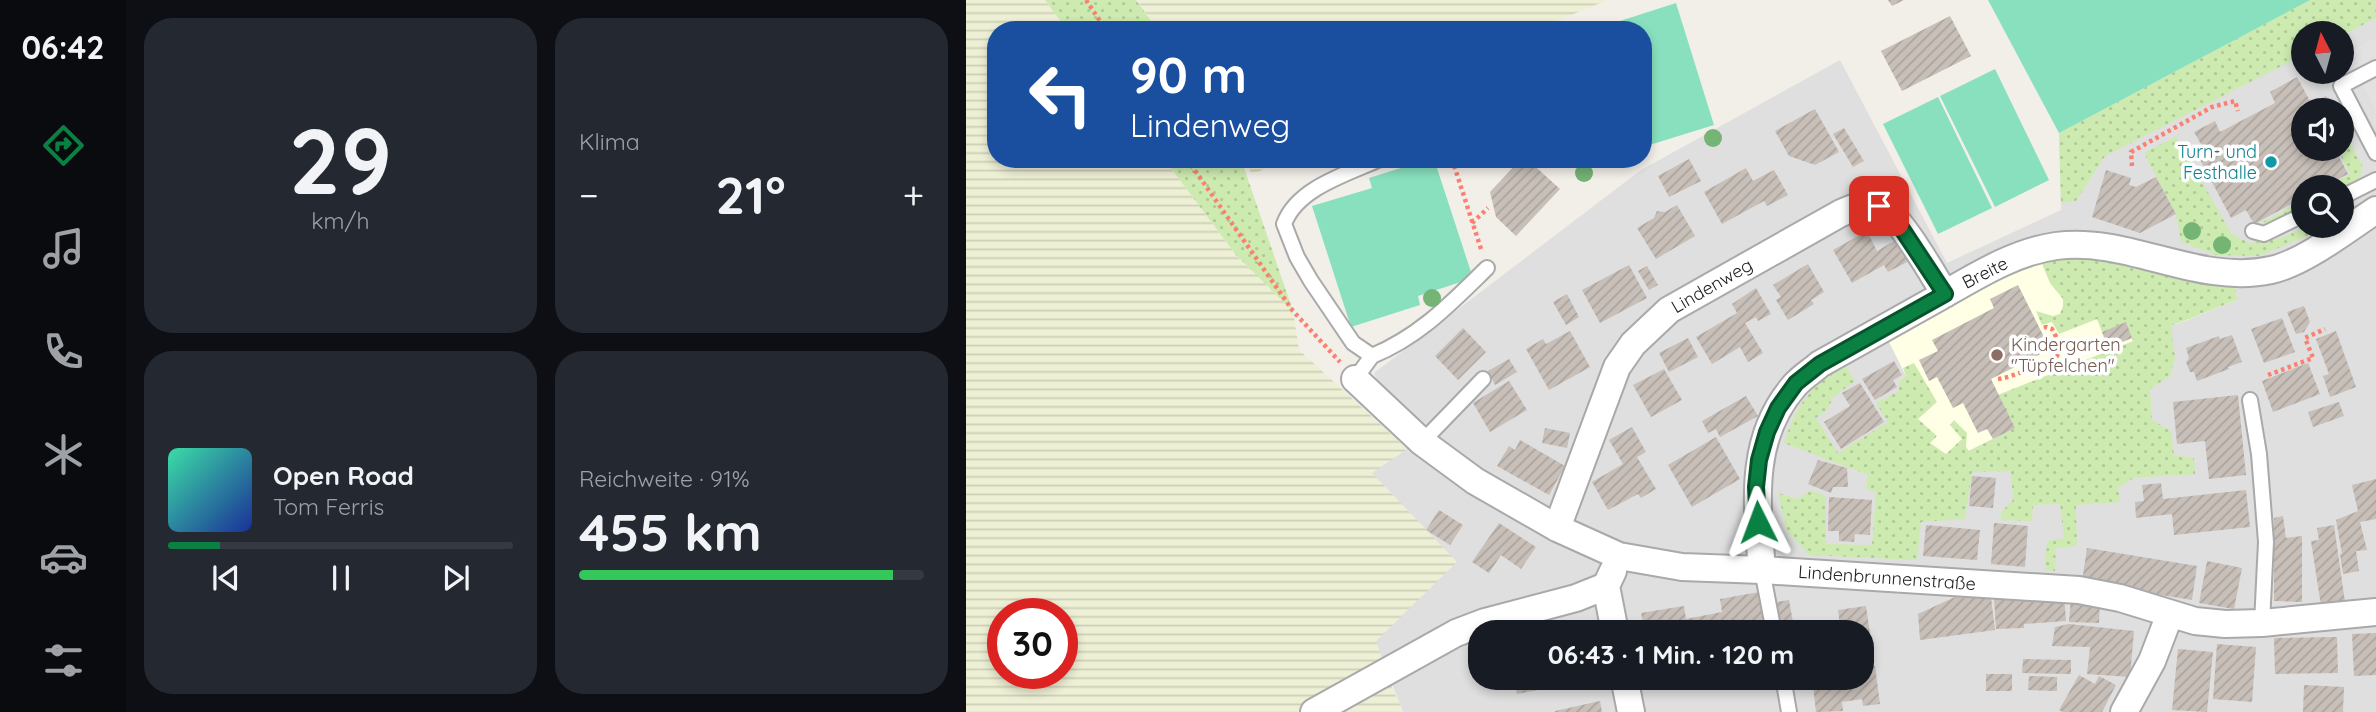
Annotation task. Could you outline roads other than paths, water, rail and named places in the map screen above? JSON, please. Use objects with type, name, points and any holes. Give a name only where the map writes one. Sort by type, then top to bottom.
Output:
[{"type":"street","name":"Lindenweg","points":[[1557,528],[1617,367],[1633,344],[1669,310],[1859,205],[1879,206],[1892,214],[1945,294]]},
{"type":"street","name":"Breite","points":[[1762,570],[1756,487],[1759,460],[1778,408],[1796,383],[1820,364],[1993,267],[2026,253],[2055,246],[2083,244],[2220,271],[2249,273],[2273,270],[2306,255],[2376,210]]},
{"type":"street","name":"Lindenbrunnenstraße","points":[[1355,379],[1422,442],[1475,481],[1557,528],[1619,556],[1682,567],[2079,590],[2120,598],[2195,621],[2225,624],[2376,612]]},
{"type":"street","points":[[1613,620],[1606,586],[1619,556]]},
{"type":"street","points":[[1314,712],[1456,634],[1485,622],[1576,598],[1606,586]]},
{"type":"street","points":[[2124,712],[2152,661],[2170,614]]},
{"type":"street","points":[[1627,690],[1631,712]]},
{"type":"lane","points":[[2374,143],[2342,86],[2376,68]]},
{"type":"lane","points":[[1360,168],[1300,199],[1289,211],[1284,224],[1297,257],[1311,281],[1353,343],[1372,356]]},
{"type":"lane","points":[[2354,191],[2376,180]]},
{"type":"lane","points":[[2253,232],[2264,234],[2291,221]]},
{"type":"lane","points":[[1355,379],[1372,356],[1396,345],[1439,316],[1487,268]]},
{"type":"lane","points":[[1422,442],[1483,379]]},
{"type":"lane","points":[[2250,400],[2259,454],[2266,542],[2262,623]]},
{"type":"lane","points":[[1762,570],[1772,620]]},
{"type":"lane","points":[[1785,690],[1789,712]]},
{"type":"place","name":"Turn- und Festhalle","points":[[2271,162]]},
{"type":"place","name":"Kindergarten \"Tüpfelchen\"","points":[[1997,355]]}]
